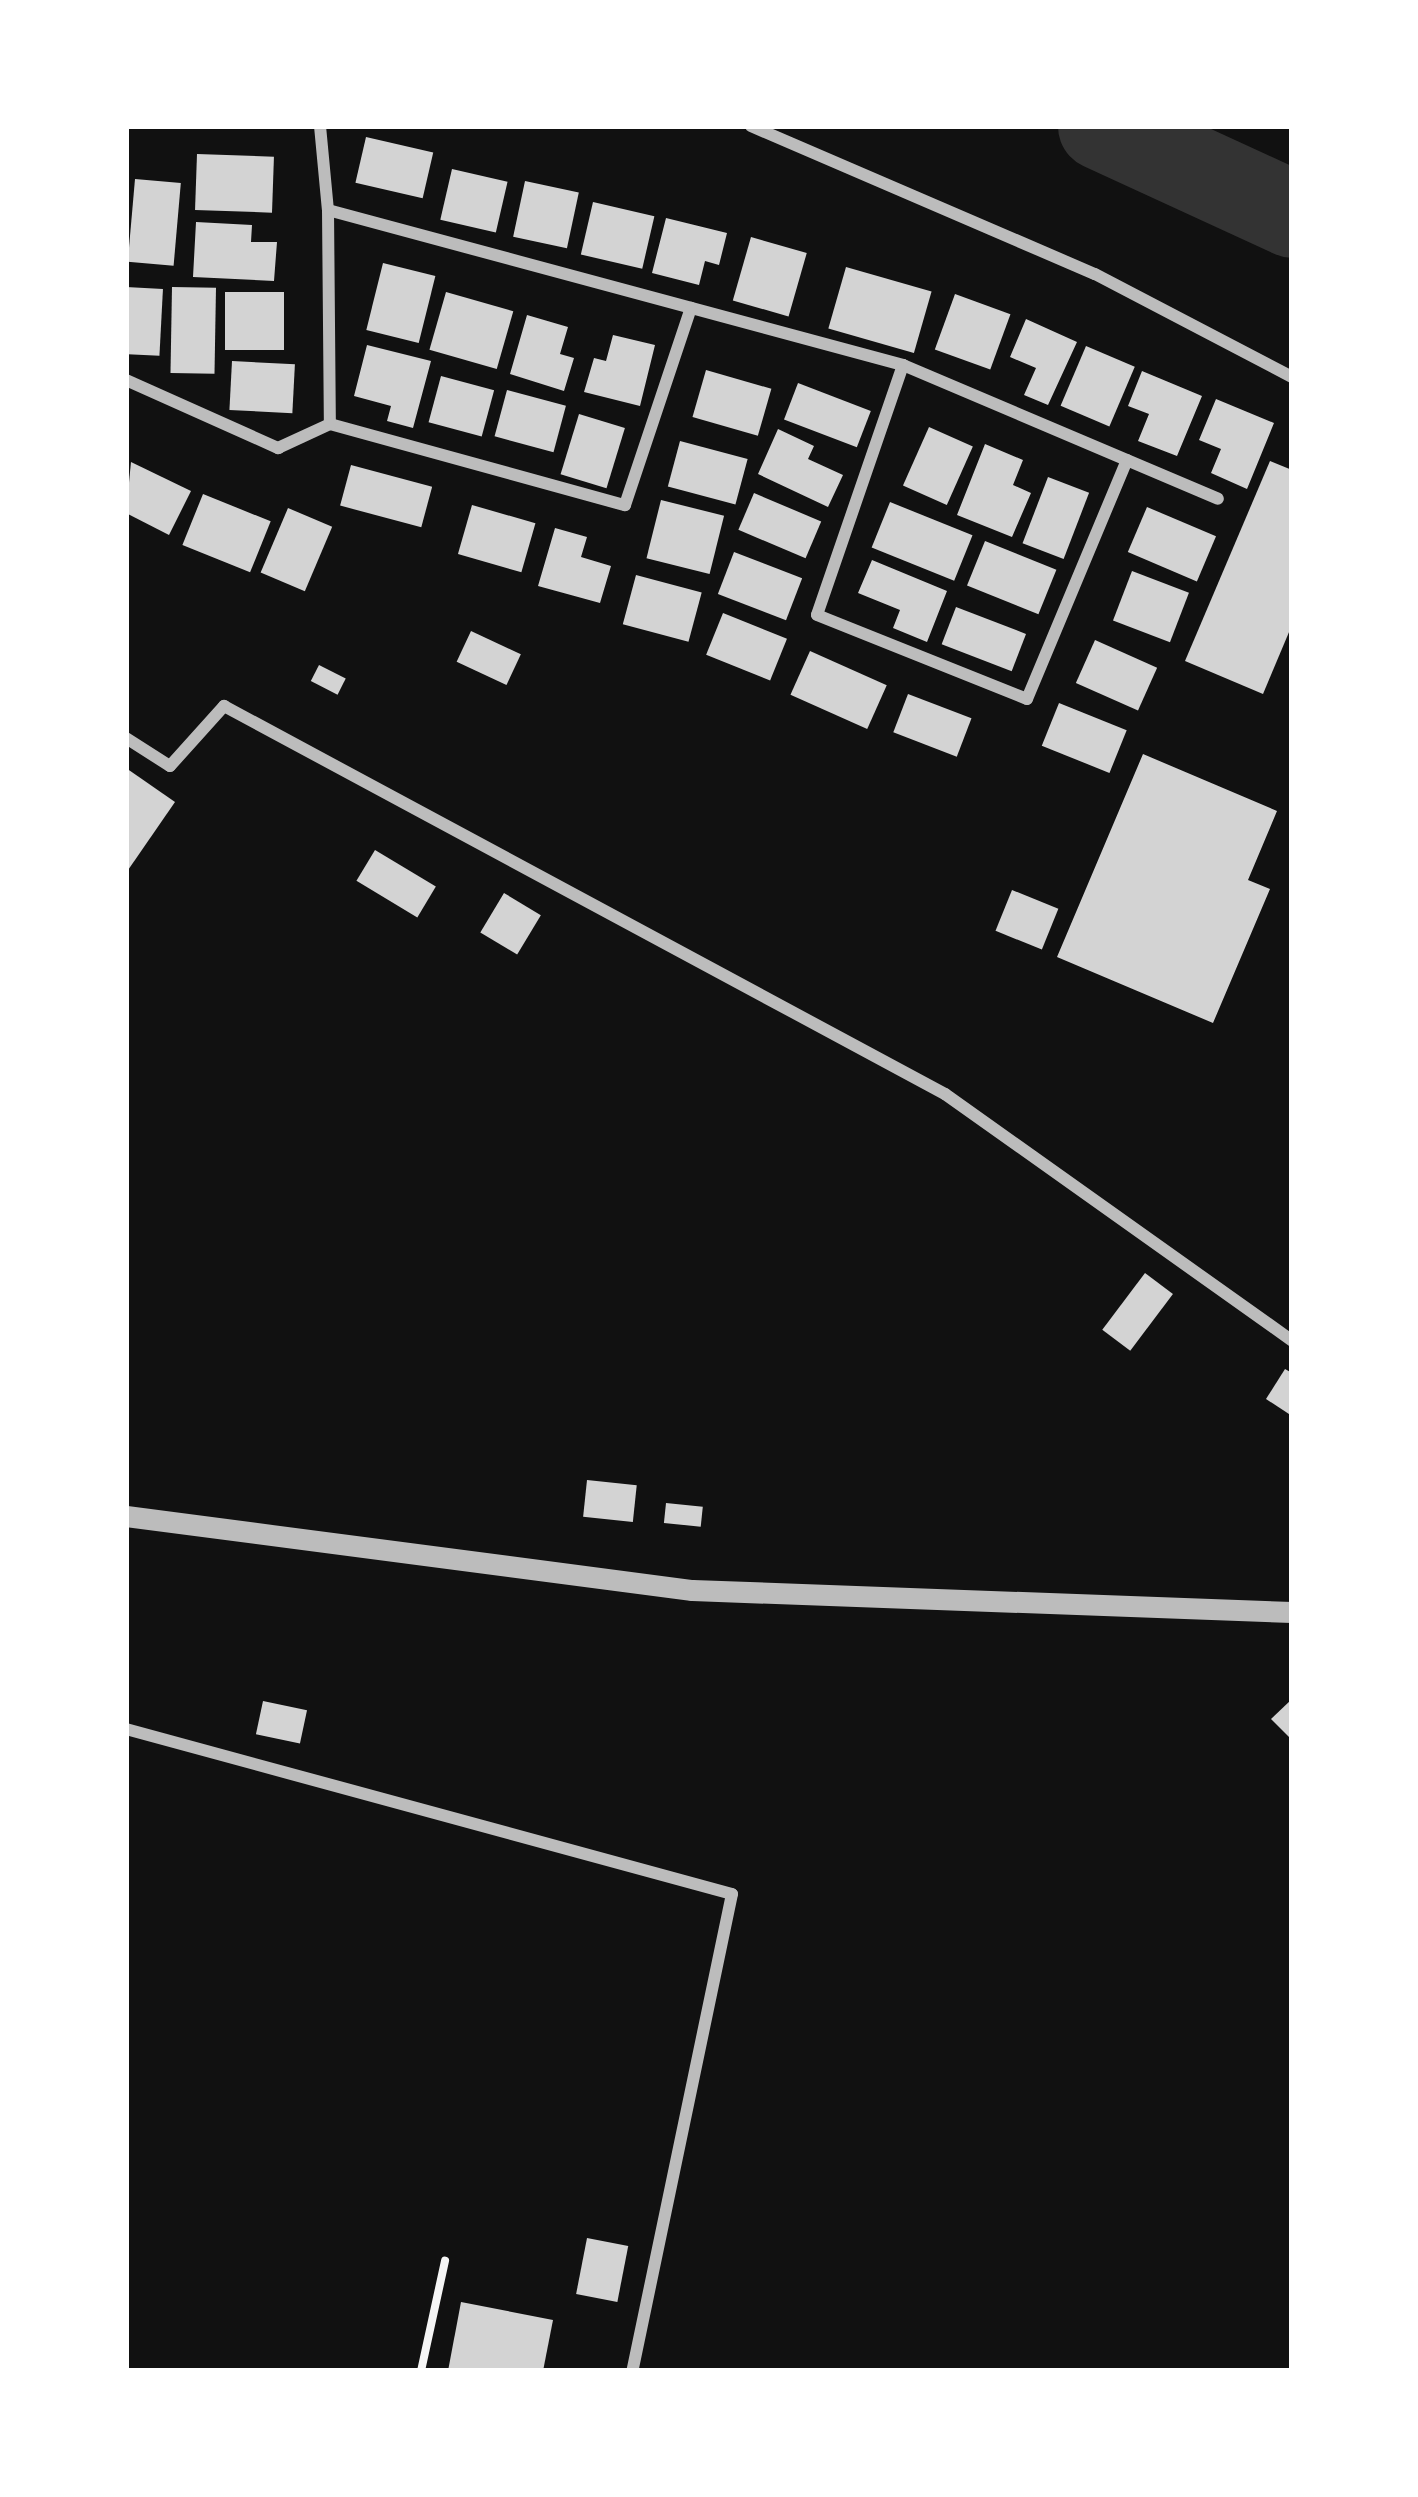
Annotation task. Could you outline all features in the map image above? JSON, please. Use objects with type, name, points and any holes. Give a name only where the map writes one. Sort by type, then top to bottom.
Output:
[{"type":"street","points":[[320,126],[328,210],[330,424]]},
{"type":"street","points":[[751,126],[1094,274],[1292,377]]},
{"type":"street","points":[[328,210],[903,365],[1218,499]]},
{"type":"street","points":[[126,380],[278,448],[330,424],[625,505],[691,308]]},
{"type":"street","points":[[903,365],[817,615],[1027,699],[1127,460]]},
{"type":"street","points":[[126,738],[170,766],[224,706],[945,1094],[1292,1341]]},
{"type":"street","points":[[126,1516],[692,1590],[1292,1612]]},
{"type":"street","points":[[126,1729],[732,1894],[632,2371]]},
{"type":"path","points":[[421,2371],[445,2261]]},
{"type":"building","points":[[366,137],[433,153],[423,198],[355,183]]},
{"type":"building","points":[[197,154],[274,157],[272,213],[195,210]]},
{"type":"building","points":[[452,169],[508,182],[496,232],[440,220]]},
{"type":"building","points":[[135,179],[181,183],[174,266],[128,262]]},
{"type":"building","points":[[525,181],[579,192],[567,248],[513,237]]},
{"type":"building","points":[[593,202],[654,216],[642,269],[581,255]]},
{"type":"building","points":[[666,218],[727,233],[719,265],[705,261],[699,285],[652,273]]},
{"type":"building","points":[[196,222],[252,225],[251,242],[277,242],[274,281],[193,277]]},
{"type":"building","points":[[751,237],[807,253],[789,316],[733,300]]},
{"type":"building","points":[[383,263],[435,276],[419,343],[366,330]]},
{"type":"building","points":[[846,267],[932,292],[914,353],[828,329]]},
{"type":"building","points":[[126,287],[163,289],[159,356],[126,354]]},
{"type":"building","points":[[172,287],[216,288],[214,374],[170,373]]},
{"type":"building","points":[[225,292],[284,292],[284,350],[225,350]]},
{"type":"building","points":[[446,292],[513,311],[497,369],[429,350]]},
{"type":"building","points":[[955,294],[1010,314],[990,370],[935,349]]},
{"type":"building","points":[[527,315],[568,327],[560,354],[574,358],[564,391],[510,374]]},
{"type":"building","points":[[1026,319],[1077,342],[1048,405],[1024,395],[1036,368],[1010,357]]},
{"type":"building","points":[[613,335],[655,345],[640,406],[584,392],[594,358],[606,361]]},
{"type":"building","points":[[367,345],[431,361],[413,428],[387,421],[391,406],[354,396]]},
{"type":"building","points":[[1086,346],[1135,367],[1109,427],[1061,406]]},
{"type":"building","points":[[232,361],[295,364],[292,413],[229,410]]},
{"type":"building","points":[[706,370],[771,389],[758,436],[692,417]]},
{"type":"building","points":[[1142,371],[1202,396],[1177,456],[1138,441],[1149,414],[1128,406]]},
{"type":"building","points":[[441,376],[494,390],[482,437],[429,422]]},
{"type":"building","points":[[798,383],[871,411],[857,447],[784,419]]},
{"type":"building","points":[[507,390],[566,406],[553,452],[495,436]]},
{"type":"building","points":[[1216,399],[1274,423],[1247,489],[1211,473],[1221,449],[1199,440]]},
{"type":"building","points":[[579,414],[625,428],[606,488],[561,474]]},
{"type":"building","points":[[929,427],[973,447],[947,505],[903,485]]},
{"type":"building","points":[[778,429],[814,446],[808,459],[843,475],[828,507],[758,474]]},
{"type":"building","points":[[680,441],[748,459],[735,505],[668,486]]},
{"type":"building","points":[[985,444],[1023,460],[1013,485],[1031,493],[1012,537],[957,515]]},
{"type":"building","points":[[1270,461],[1292,470],[1292,625],[1263,694],[1185,661]]},
{"type":"building","points":[[131,462],[191,491],[169,535],[126,513]]},
{"type":"building","points":[[351,465],[432,487],[421,527],[340,506]]},
{"type":"building","points":[[1048,477],[1089,493],[1064,559],[1023,543]]},
{"type":"building","points":[[754,493],[821,522],[806,558],[738,530]]},
{"type":"building","points":[[203,494],[271,521],[250,572],[182,545]]},
{"type":"building","points":[[661,500],[724,516],[710,574],[646,558]]},
{"type":"building","points":[[890,502],[973,535],[954,581],[872,547]]},
{"type":"building","points":[[472,505],[535,523],[521,572],[458,554]]},
{"type":"building","points":[[1147,507],[1216,536],[1197,581],[1128,552]]},
{"type":"building","points":[[288,508],[332,527],[305,591],[261,572]]},
{"type":"building","points":[[555,528],[587,537],[581,557],[611,566],[600,603],[538,586]]},
{"type":"building","points":[[985,541],[1056,570],[1038,614],[967,586]]},
{"type":"building","points":[[734,552],[802,578],[786,620],[718,594]]},
{"type":"building","points":[[872,560],[947,591],[927,642],[893,628],[900,610],[858,593]]},
{"type":"building","points":[[1132,571],[1189,593],[1170,642],[1113,620]]},
{"type":"building","points":[[636,575],[702,593],[688,642],[623,624]]},
{"type":"building","points":[[956,607],[1026,634],[1012,671],[942,644]]},
{"type":"building","points":[[723,613],[787,639],[770,681],[706,655]]},
{"type":"building","points":[[471,631],[521,654],[506,685],[457,662]]},
{"type":"building","points":[[1095,640],[1157,668],[1138,711],[1076,683]]},
{"type":"building","points":[[810,651],[887,685],[867,729],[790,695]]},
{"type":"building","points":[[319,665],[346,679],[338,695],[311,681]]},
{"type":"building","points":[[908,694],[971,718],[957,757],[893,732]]},
{"type":"building","points":[[1059,703],[1127,730],[1109,773],[1042,746]]},
{"type":"building","points":[[1143,754],[1277,811],[1248,880],[1270,889],[1213,1023],[1057,957]]},
{"type":"building","points":[[126,768],[175,802],[126,873]]},
{"type":"building","points":[[375,850],[436,887],[417,917],[356,881]]},
{"type":"building","points":[[1012,890],[1058,909],[1042,950],[996,931]]},
{"type":"building","points":[[504,893],[541,915],[517,955],[480,932]]},
{"type":"building","points":[[1145,1273],[1173,1294],[1130,1351],[1102,1330]]},
{"type":"building","points":[[1285,1369],[1292,1373],[1292,1416],[1266,1399]]},
{"type":"building","points":[[587,1480],[637,1485],[633,1522],[583,1517]]},
{"type":"building","points":[[666,1503],[703,1507],[701,1527],[664,1523]]},
{"type":"building","points":[[1292,1699],[1292,1740],[1271,1719]]},
{"type":"building","points":[[263,1701],[307,1710],[300,1744],[256,1734]]},
{"type":"building","points":[[587,2238],[628,2246],[617,2302],[576,2294]]},
{"type":"building","points":[[461,2302],[553,2320],[543,2371],[448,2371]]},
{"type":"waterway","points":[[1101,126],[1292,214]]}]
